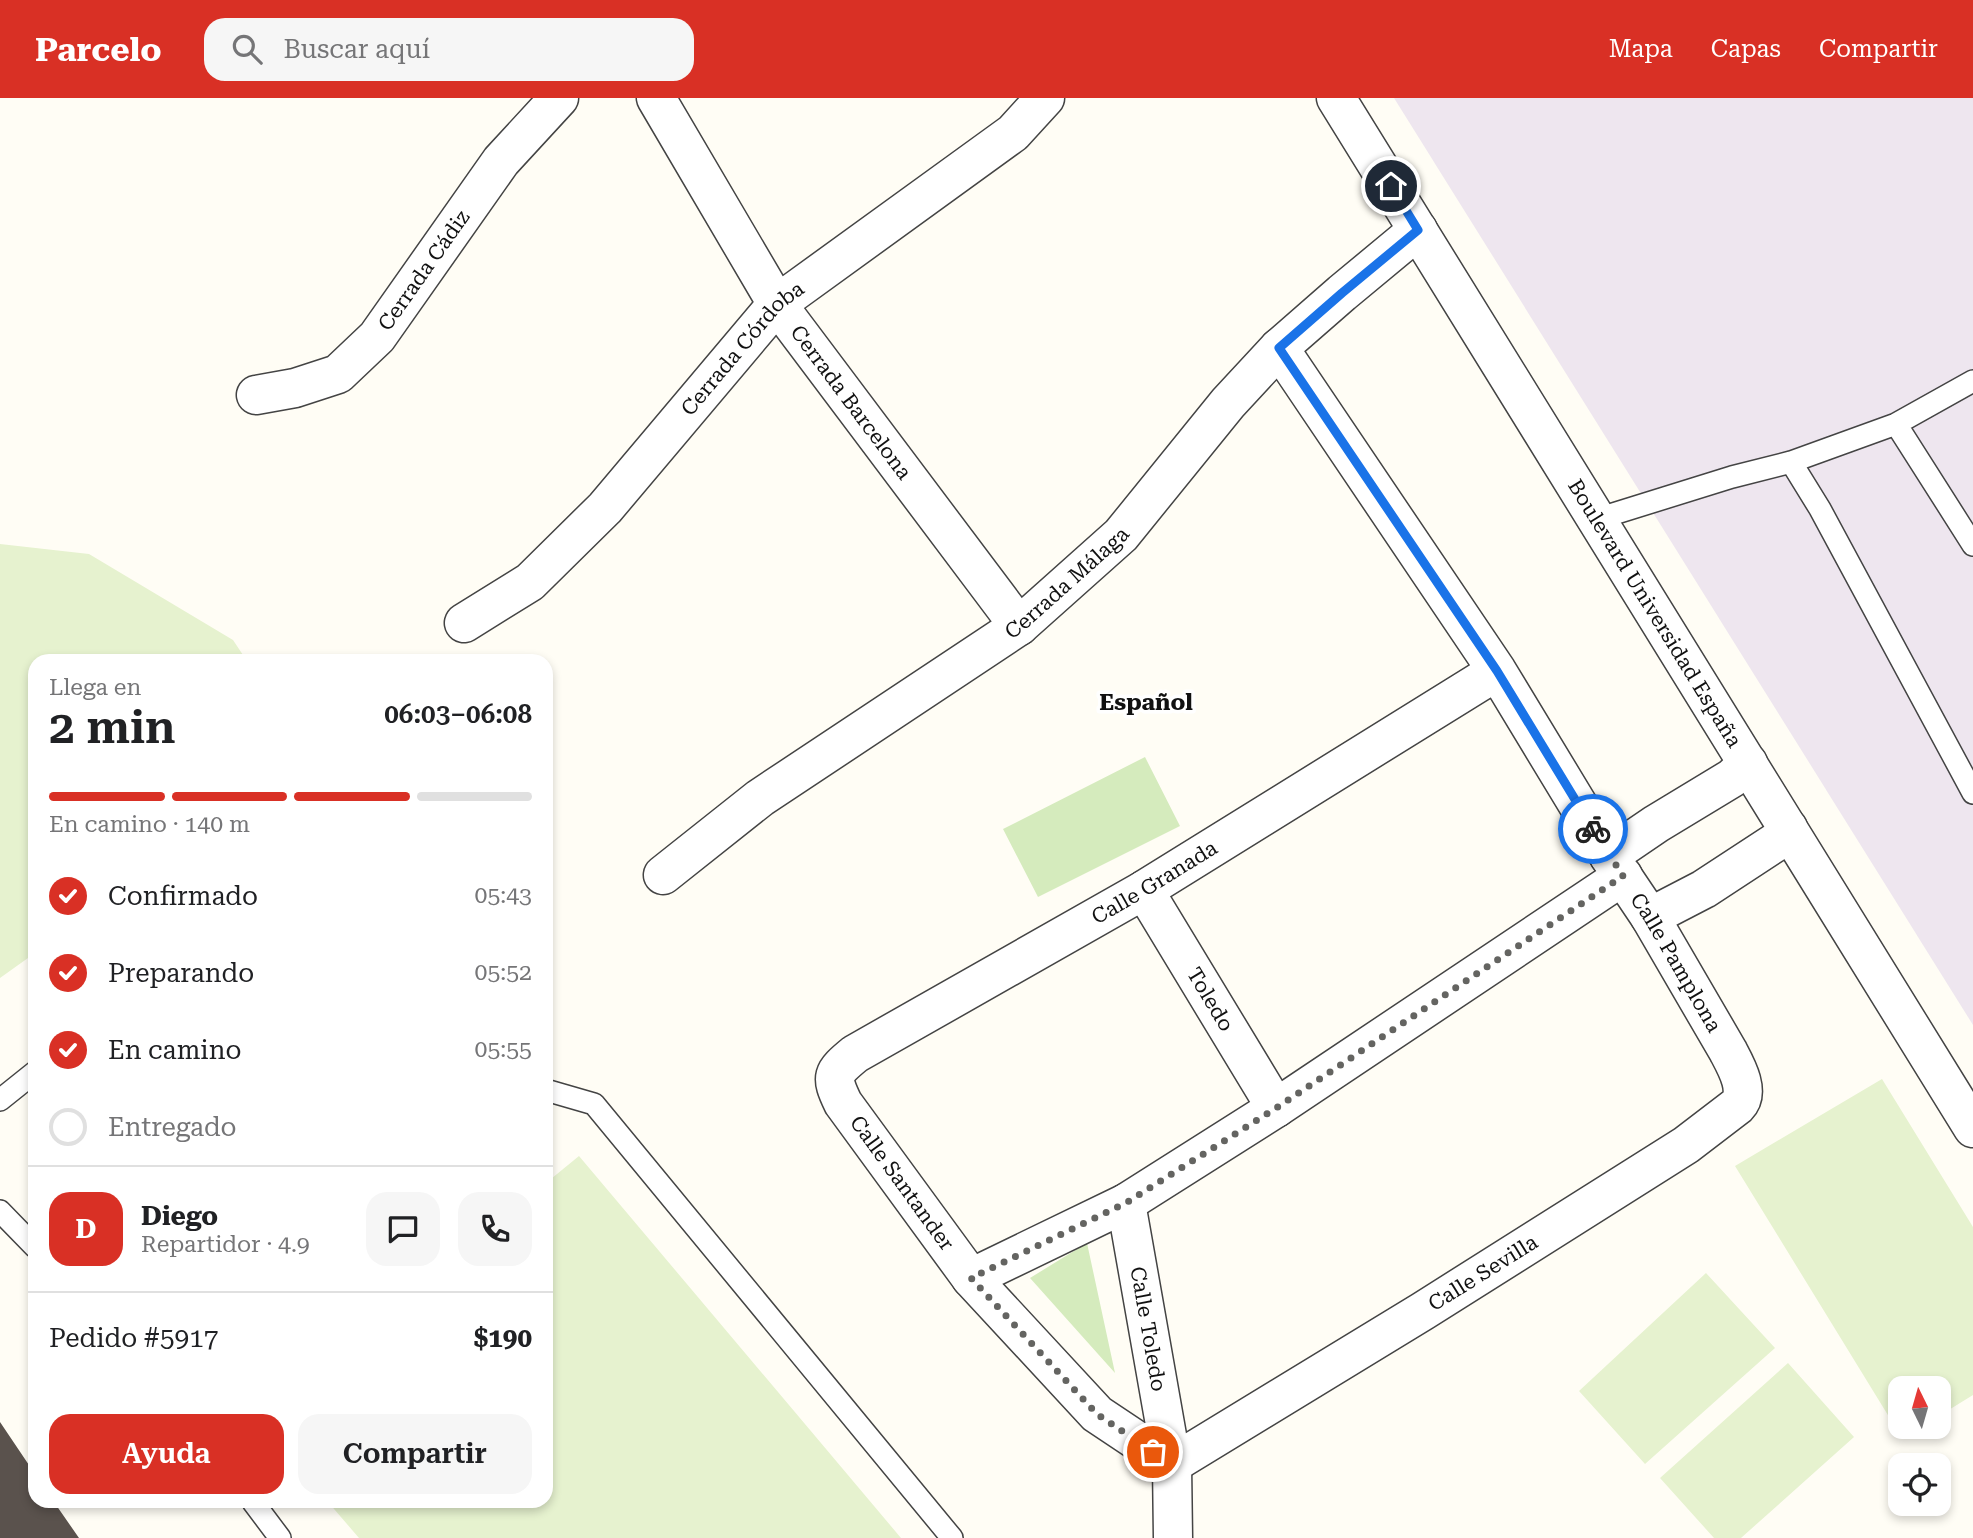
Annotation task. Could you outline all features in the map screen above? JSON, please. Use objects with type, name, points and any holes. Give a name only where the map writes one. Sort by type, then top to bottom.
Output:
[{"type":"street","name":"Cerrada Cádiz","points":[[256,395],[295,388],[338,374],[377,337],[501,161],[559,98]]},
{"type":"street","name":"Cerrada Barcelona","points":[[656,98],[777,304],[1019,626]]},
{"type":"street","name":"Cerrada Córdoba","points":[[464,623],[530,582],[605,508],[777,304],[1013,134],[1045,98]]},
{"type":"street","name":"Boulevard Universidad España","points":[[1336,98],[1973,1128]]},
{"type":"street","name":"Cerrada Málaga","points":[[663,875],[760,798],[1019,626],[1121,535],[1228,403],[1279,348],[1418,230]]},
{"type":"street","name":"Calle Pamplona","points":[[1279,348],[1497,671],[1650,917],[1728,1051]]},
{"type":"street","name":"Calle Granada","points":[[843,1103],[835,1086],[835,1076],[841,1066],[855,1054],[1144,890],[1497,671]]},
{"type":"street","points":[[971,1278],[1126,1203],[1276,1108],[1616,866],[1656,824],[1732,778],[1748,763]]},
{"type":"street","points":[[1650,917],[1704,889],[1782,838],[1788,828]]},
{"type":"street","name":"Toledo","points":[[1144,890],[1276,1108]]},
{"type":"street","name":"Calle Sevilla","points":[[1172,1464],[1423,1311],[1686,1145],[1741,1103],[1741,1083],[1728,1051]]},
{"type":"street","name":"Calle Santander","points":[[843,1103],[971,1278],[1097,1414],[1172,1464]]},
{"type":"street","name":"Calle Toledo","points":[[1126,1203],[1172,1464],[1173,1538]]},
{"type":"lane","points":[[1597,519],[1732,477],[1791,462],[1896,424],[1973,381]]},
{"type":"lane","points":[[1896,424],[1973,545]]},
{"type":"lane","points":[[1791,462],[1820,509],[1973,793]]},
{"type":"lane","points":[[0,1100],[28,1078]]},
{"type":"lane","points":[[553,1092],[594,1104],[953,1538]]},
{"type":"lane","points":[[0,1211],[28,1240]]},
{"type":"lane","points":[[258,1508],[280,1538]]},
{"type":"shaded area","points":[[1394,98],[1973,98],[1973,1025]]},
{"type":"green space","points":[[0,544],[89,554],[233,640],[242,654],[28,654],[28,958],[0,978]]},
{"type":"green space","points":[[1145,757],[1180,826],[1038,897],[1003,829]]},
{"type":"green space","points":[[1882,1079],[1973,1227],[1973,1395],[1951,1409],[1951,1376],[1888,1376],[1888,1415],[1735,1166]]},
{"type":"green space","points":[[579,1156],[901,1538],[359,1538],[333,1508],[553,1508],[553,1177]]},
{"type":"green space","points":[[1087,1243],[1115,1373],[1030,1278]]},
{"type":"green space","points":[[1706,1273],[1775,1348],[1645,1464],[1579,1391]]},
{"type":"green space","points":[[1788,1363],[1854,1437],[1741,1538],[1714,1538],[1660,1478]]},
{"type":"building","points":[[0,1422],[28,1464],[28,1508],[58,1508],[79,1538],[0,1538]]},
{"type":"way so far","points":[[1153,1452],[1097,1414],[971,1278],[1126,1203],[1276,1108],[1623,876],[1593,829]]},
{"type":"district","name":"Español","points":[[1146,702]]},
{"type":"route","points":[[1391,186],[1418,230],[1279,348],[1497,671],[1593,829]]}]
